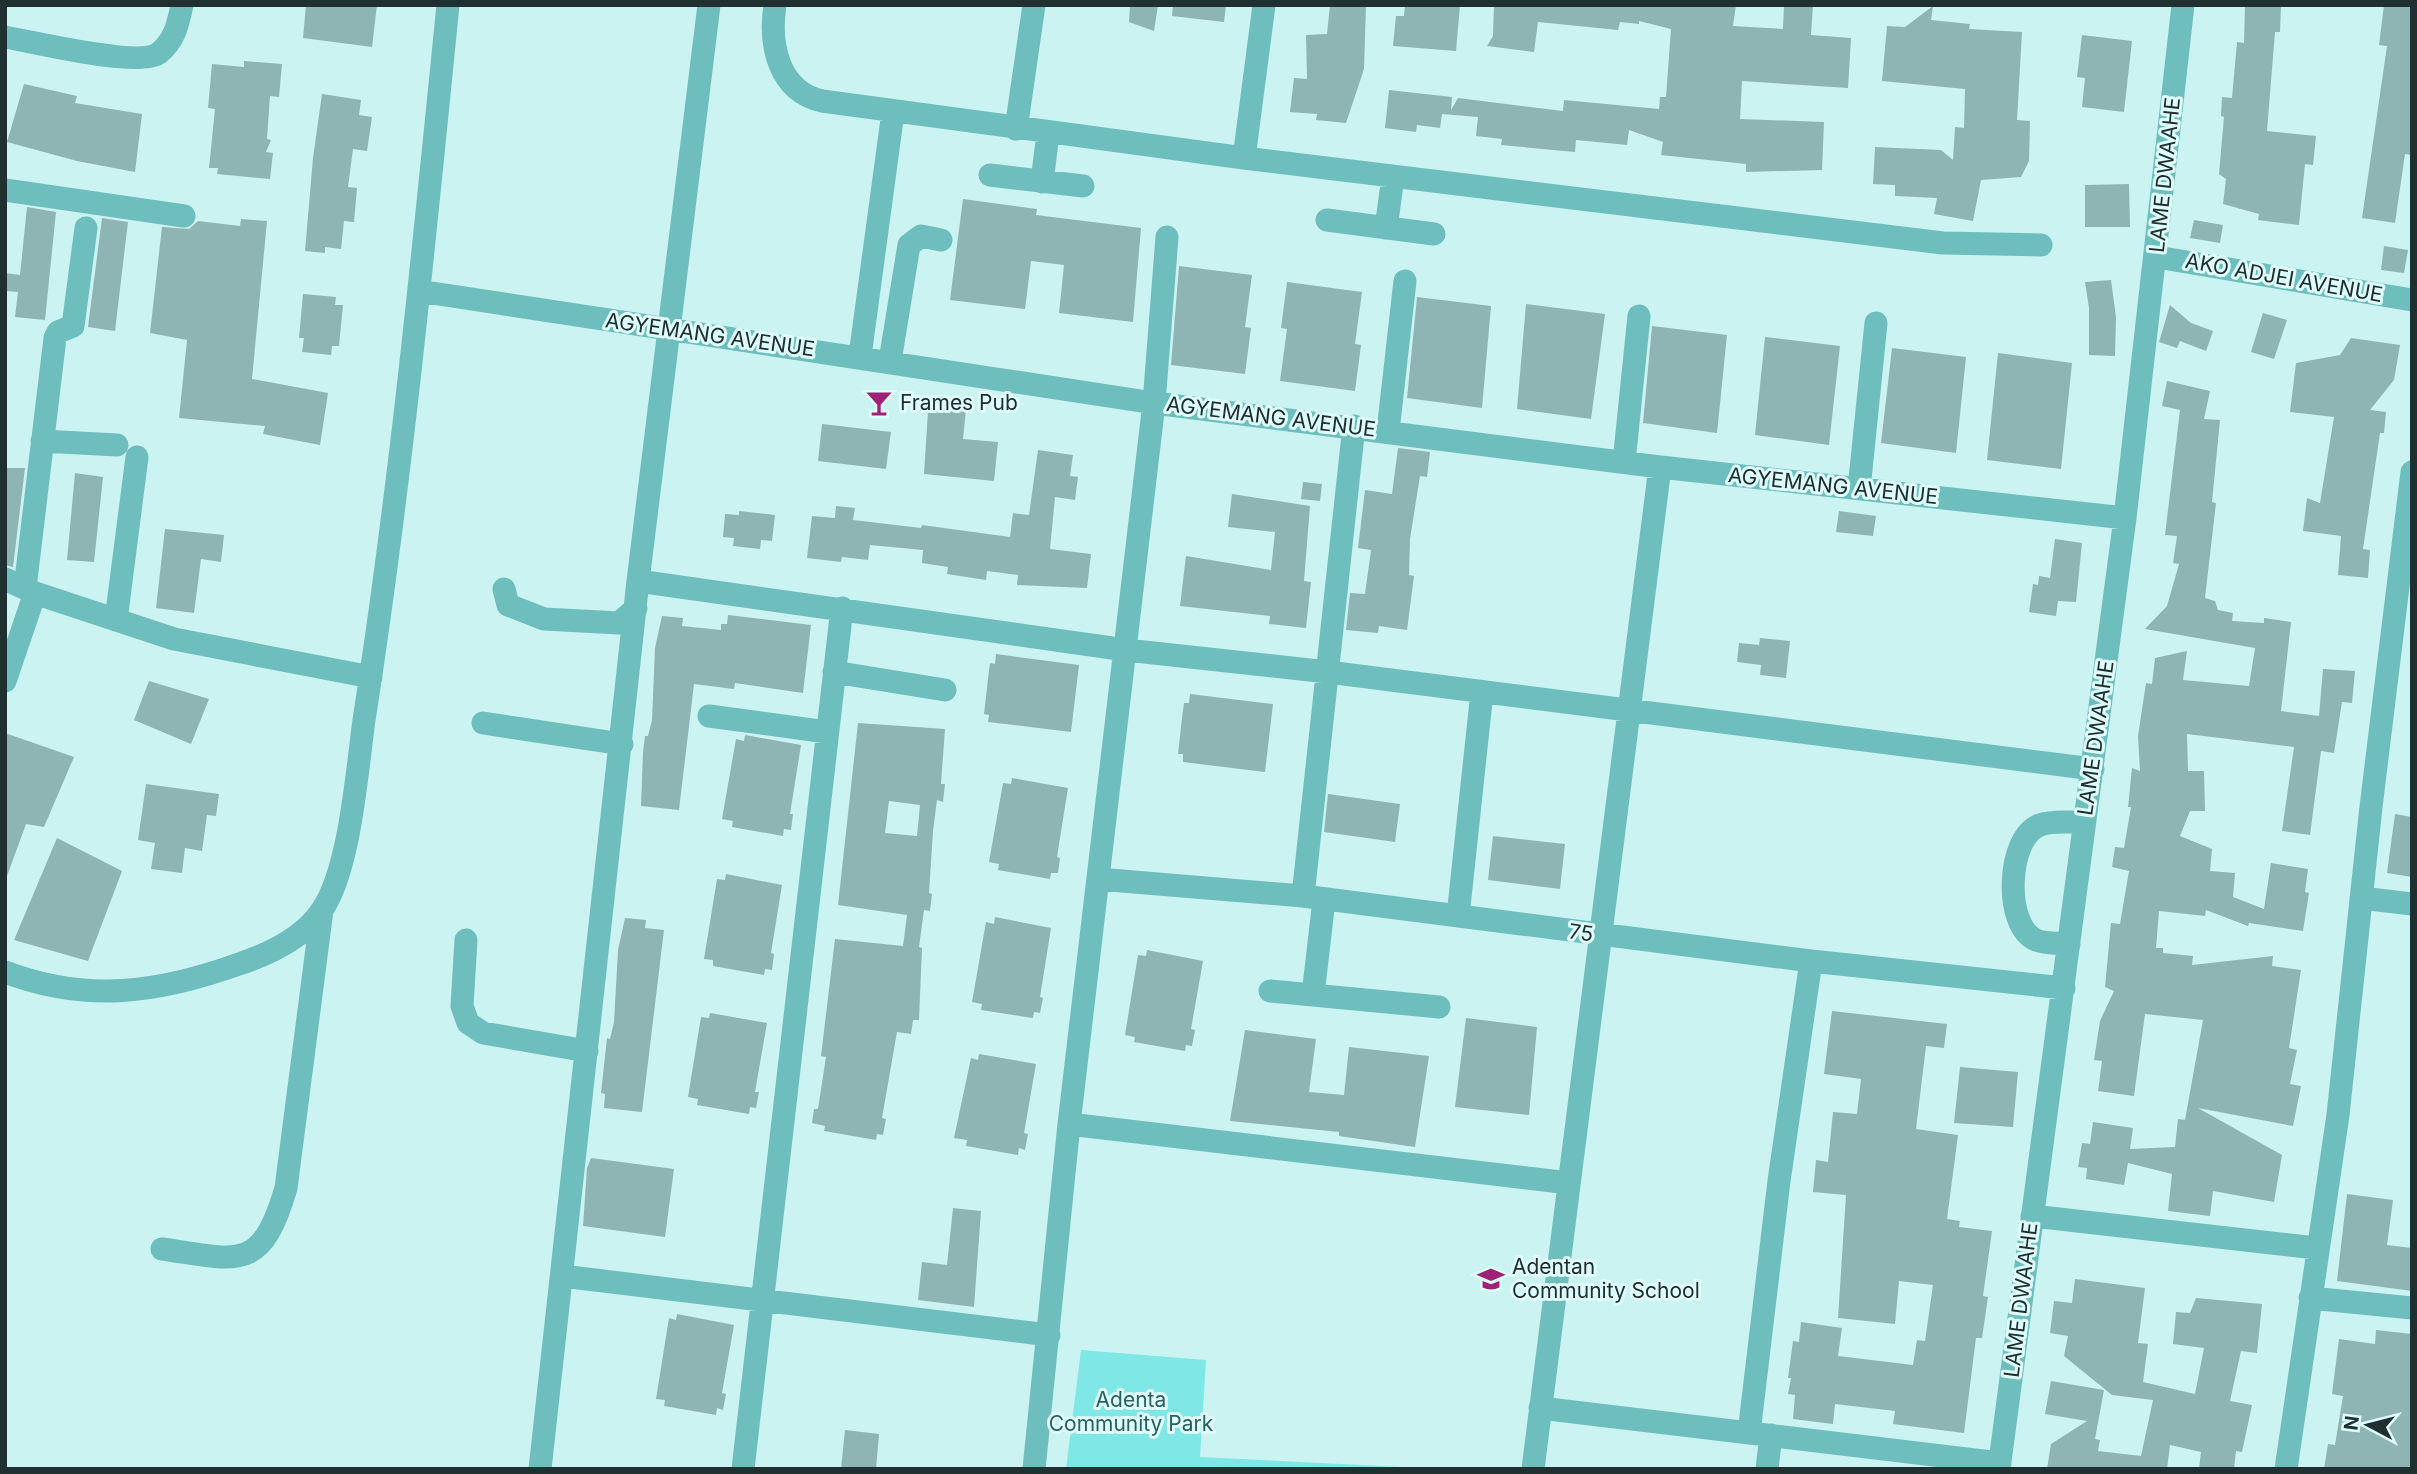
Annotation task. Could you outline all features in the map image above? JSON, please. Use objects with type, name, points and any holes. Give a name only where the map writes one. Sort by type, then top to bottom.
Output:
[{"type":"street","points":[[5,37],[131,59],[158,54],[176,34],[182,5]]},
{"type":"street","points":[[162,1249],[234,1257],[259,1248],[275,1225],[286,1188],[322,910],[339,869],[344,847],[371,677],[419,292],[448,5]]},
{"type":"street","points":[[540,1469],[638,581],[709,5]]},
{"type":"street","points":[[775,5],[774,47],[780,68],[792,86],[806,97],[1016,129],[1943,243],[2041,245]]},
{"type":"street","points":[[1016,129],[1034,5]]},
{"type":"street","points":[[1244,158],[1264,5]]},
{"type":"street","name":"LAME DWAAHE","points":[[2000,1466],[2084,822],[2094,769],[2157,257],[2183,5]]},
{"type":"street","points":[[860,356],[893,112]]},
{"type":"street","points":[[1042,182],[1048,133]]},
{"type":"street","points":[[990,175],[1083,186]]},
{"type":"street","points":[[1386,228],[1393,177]]},
{"type":"street","points":[[5,190],[184,216]]},
{"type":"street","points":[[1327,220],[1434,234]]},
{"type":"street","points":[[5,681],[22,587],[55,338],[58,332],[73,326],[86,228]]},
{"type":"street","points":[[890,361],[909,245],[921,236],[941,240]]},
{"type":"street","points":[[1034,1469],[1069,1124],[1154,403],[1167,237]]},
{"type":"street","name":"AKO ADJEI AVENUE","points":[[2157,257],[2412,300]]},
{"type":"street","points":[[1388,431],[1405,281]]},
{"type":"street","name":"AGYEMANG AVENUE","points":[[419,292],[668,331],[860,356],[1154,403],[1354,426],[1624,463],[2125,519]]},
{"type":"street","points":[[1624,463],[1639,316]]},
{"type":"street","points":[[1859,489],[1876,323]]},
{"type":"street","points":[[1313,995],[1313,898],[1328,672],[1354,426]]},
{"type":"street","points":[[43,441],[117,445]]},
{"type":"street","points":[[116,620],[137,457]]},
{"type":"street","points":[[1533,1469],[1660,467]]},
{"type":"street","points":[[2286,1469],[2316,1248],[2338,1115],[2412,472]]},
{"type":"street","points":[[638,581],[1125,650],[1328,672],[2094,769]]},
{"type":"street","points":[[22,587],[174,639],[371,677]]},
{"type":"street","points":[[504,589],[508,605],[544,619],[619,623],[636,608]]},
{"type":"street","points":[[743,1469],[842,608]]},
{"type":"street","points":[[834,673],[945,690]]},
{"type":"street","points":[[1458,916],[1482,692]]},
{"type":"street","points":[[709,716],[827,732]]},
{"type":"street","points":[[483,723],[622,744]]},
{"type":"street","points":[[2069,944],[2035,940],[2019,923],[2012,885],[2025,836],[2038,825],[2084,822]]},
{"type":"street","name":"75","points":[[1098,879],[1313,898],[1601,936],[2064,988]]},
{"type":"street","points":[[2361,898],[2412,904]]},
{"type":"street","points":[[5,972],[36,984],[74,990],[159,989],[253,959],[290,941],[322,910]]},
{"type":"street","points":[[466,940],[462,1006],[468,1023],[483,1032],[587,1051]]},
{"type":"street","points":[[1767,1469],[1760,1434],[1779,1181],[1811,961]]},
{"type":"street","points":[[1270,991],[1439,1007]]},
{"type":"street","points":[[1069,1124],[1569,1183]]},
{"type":"street","points":[[2032,1216],[2316,1248]]},
{"type":"street","points":[[562,1276],[1049,1335]]},
{"type":"street","points":[[2310,1298],[2412,1308]]},
{"type":"street","points":[[1540,1408],[2000,1466]]},
{"type":"green space","name":"Adenta Community Park","points":[[1081,1350],[1206,1360],[1200,1457],[1441,1469],[1066,1469]]},
{"type":"building","points":[[306,5],[377,5],[372,47],[303,38]]},
{"type":"building","points":[[1130,5],[1158,5],[1154,31],[1129,22]]},
{"type":"building","points":[[1173,5],[1226,5],[1224,22],[1172,16]]},
{"type":"building","points":[[1330,5],[1366,5],[1364,69],[1346,123],[1316,120],[1317,114],[1290,112],[1294,78],[1307,79],[1306,35],[1327,34]]},
{"type":"building","points":[[1405,5],[1460,5],[1456,51],[1393,46],[1396,16],[1404,16]]},
{"type":"building","points":[[1494,5],[1736,5],[1733,26],[1783,29],[1784,5],[1813,5],[1811,35],[1851,38],[1848,88],[1742,81],[1740,119],[1824,122],[1822,170],[1746,172],[1746,164],[1661,155],[1663,142],[1629,130],[1627,145],[1576,140],[1575,152],[1501,145],[1502,139],[1476,136],[1478,117],[1442,114],[1440,128],[1417,125],[1416,132],[1385,128],[1389,90],[1452,97],[1451,110],[1458,98],[1563,111],[1564,100],[1659,109],[1660,97],[1666,97],[1671,29],[1639,21],[1639,24],[1620,22],[1618,30],[1538,22],[1534,52],[1487,46],[1493,36]]},
{"type":"building","points":[[2245,5],[2281,5],[2280,32],[2275,32],[2267,131],[2316,136],[2313,165],[2305,164],[2299,225],[2258,220],[2259,214],[2223,204],[2226,179],[2219,174],[2224,117],[2221,116],[2222,97],[2232,98],[2237,42],[2244,43]]},
{"type":"building","points":[[2384,5],[2412,5],[2412,155],[2405,154],[2395,223],[2362,218],[2387,46],[2379,45]]},
{"type":"building","points":[[1933,6],[1931,20],[1970,24],[1969,29],[2022,32],[2017,120],[2030,121],[2029,161],[2021,177],[1981,180],[1973,221],[1934,214],[1937,198],[1895,196],[1895,185],[1873,184],[1875,147],[1941,150],[1953,160],[1955,127],[1964,128],[1965,89],[1882,81],[1887,26],[1905,27]]},
{"type":"building","points":[[2082,35],[2132,41],[2124,112],[2082,107],[2085,78],[2077,77]]},
{"type":"building","points":[[244,61],[282,64],[279,97],[270,96],[267,139],[271,140],[266,152],[273,153],[270,179],[217,174],[218,168],[209,168],[215,109],[208,108],[212,64],[244,67]]},
{"type":"building","points":[[24,84],[77,96],[75,103],[142,114],[135,172],[77,161],[7,142]]},
{"type":"building","points":[[322,94],[361,100],[359,115],[372,117],[367,151],[353,149],[348,187],[357,188],[354,222],[344,221],[341,249],[325,247],[325,253],[305,251]]},
{"type":"building","points":[[2129,184],[2130,227],[2085,227],[2085,185]]},
{"type":"building","points":[[963,199],[1037,209],[1036,215],[1141,228],[1133,322],[1059,313],[1064,265],[1031,261],[1025,309],[950,300]]},
{"type":"building","points":[[27,207],[56,212],[45,320],[15,317],[18,292],[5,291],[5,273],[20,275]]},
{"type":"building","points":[[102,218],[128,222],[115,331],[88,327]]},
{"type":"building","points":[[241,219],[267,221],[252,379],[328,393],[320,445],[263,434],[265,426],[179,418],[187,340],[150,333],[162,227],[189,229],[198,221],[240,226]]},
{"type":"building","points":[[2194,220],[2223,225],[2220,243],[2190,238]]},
{"type":"building","points":[[2384,246],[2408,250],[2404,273],[2381,270]]},
{"type":"building","points":[[1179,266],[1252,275],[1245,327],[1251,328],[1245,374],[1171,365]]},
{"type":"building","points":[[2111,280],[2116,317],[2115,356],[2089,355],[2089,308],[2085,282]]},
{"type":"building","points":[[1287,282],[1362,292],[1355,344],[1361,345],[1355,391],[1280,381],[1287,329],[1281,328]]},
{"type":"building","points":[[303,294],[336,297],[335,305],[343,305],[339,346],[332,346],[331,355],[302,352],[304,338],[299,338]]},
{"type":"building","points":[[1417,297],[1491,306],[1482,408],[1407,398]]},
{"type":"building","points":[[1526,304],[1605,314],[1591,419],[1517,409]]},
{"type":"building","points":[[2170,305],[2191,323],[2213,331],[2206,351],[2180,341],[2177,348],[2159,342]]},
{"type":"building","points":[[2263,313],[2287,320],[2274,359],[2251,352]]},
{"type":"building","points":[[1652,326],[1727,335],[1717,433],[1643,423]]},
{"type":"building","points":[[1765,337],[1840,346],[1829,445],[1755,435]]},
{"type":"building","points":[[2351,338],[2400,345],[2394,380],[2370,410],[2386,412],[2384,433],[2380,433],[2363,549],[2370,550],[2368,578],[2338,575],[2341,536],[2303,531],[2307,498],[2320,503],[2334,417],[2290,412],[2296,363],[2340,355]]},
{"type":"building","points":[[1892,348],[1966,357],[1956,453],[1881,443]]},
{"type":"building","points":[[1998,353],[2072,363],[2061,469],[1987,460]]},
{"type":"building","points":[[2167,381],[2210,391],[2204,419],[2220,420],[2212,502],[2216,503],[2205,598],[2215,601],[2218,610],[2233,613],[2232,621],[2264,623],[2264,618],[2291,622],[2281,711],[2319,716],[2323,669],[2355,671],[2352,703],[2342,702],[2334,753],[2321,751],[2310,835],[2282,831],[2294,747],[2187,734],[2188,771],[2204,771],[2205,811],[2190,811],[2180,836],[2212,849],[2210,871],[2235,873],[2233,897],[2264,909],[2271,863],[2308,869],[2305,892],[2309,893],[2303,931],[2249,923],[2248,926],[2206,910],[2205,916],[2159,911],[2156,948],[2163,948],[2163,953],[2193,956],[2192,965],[2273,956],[2272,966],[2301,970],[2289,1048],[2297,1050],[2290,1084],[2301,1086],[2293,1126],[2198,1108],[2282,1155],[2274,1202],[2213,1191],[2210,1216],[2168,1211],[2172,1174],[2128,1163],[2124,1185],[2086,1179],[2087,1168],[2078,1167],[2082,1143],[2090,1144],[2093,1122],[2133,1128],[2130,1149],[2175,1147],[2178,1119],[2185,1120],[2203,1020],[2145,1014],[2134,1096],[2098,1091],[2102,1061],[2094,1060],[2100,1021],[2114,991],[2105,987],[2111,923],[2120,924],[2129,871],[2112,867],[2115,847],[2124,848],[2131,807],[2128,807],[2132,768],[2140,771],[2138,736],[2146,683],[2152,684],[2155,658],[2187,651],[2183,680],[2249,686],[2255,648],[2145,629],[2167,606],[2179,564],[2173,563],[2177,536],[2165,535],[2180,410],[2162,406]]},
{"type":"building","points":[[929,396],[967,400],[963,439],[998,442],[994,481],[924,474]]},
{"type":"building","points":[[822,424],[891,432],[886,469],[818,461]]},
{"type":"building","points":[[1398,448],[1430,452],[1427,477],[1420,476],[1410,539],[1409,575],[1414,576],[1407,630],[1379,626],[1378,633],[1346,630],[1350,593],[1365,594],[1371,550],[1358,548],[1365,490],[1392,494]]},
{"type":"building","points":[[1038,450],[1073,455],[1070,476],[1078,477],[1075,500],[1055,497],[1050,549],[1091,554],[1087,588],[1017,585],[1018,575],[987,571],[986,580],[947,574],[948,567],[922,563],[923,550],[870,545],[868,560],[842,557],[841,562],[807,558],[812,516],[835,518],[836,506],[855,508],[853,520],[921,528],[922,525],[1010,537],[1013,513],[1029,515]]},
{"type":"building","points":[[5,468],[25,468],[13,567],[5,565]]},
{"type":"building","points":[[75,473],[103,477],[94,562],[67,560]]},
{"type":"building","points":[[1303,482],[1322,484],[1320,501],[1301,499]]},
{"type":"building","points":[[1232,494],[1310,506],[1304,581],[1311,582],[1306,628],[1269,624],[1270,616],[1180,606],[1186,556],[1271,570],[1275,532],[1228,527]]},
{"type":"building","points":[[739,511],[775,515],[772,541],[761,540],[760,549],[733,546],[734,538],[723,537],[725,514],[739,515]]},
{"type":"building","points":[[1839,511],[1876,516],[1873,536],[1836,532]]},
{"type":"building","points":[[165,529],[224,535],[221,562],[201,559],[194,613],[156,608]]},
{"type":"building","points":[[2055,539],[2082,543],[2076,602],[2058,601],[2056,616],[2029,612],[2033,584],[2038,585],[2039,576],[2050,578]]},
{"type":"building","points":[[728,615],[811,625],[803,693],[735,683],[734,689],[694,684],[679,810],[641,806],[643,752],[645,736],[648,736],[652,720],[655,648],[662,616],[683,618],[682,626],[721,630],[721,624],[727,624]]},
{"type":"building","points":[[1760,638],[1790,641],[1786,678],[1760,675],[1761,665],[1737,662],[1739,643],[1759,645]]},
{"type":"building","points":[[996,654],[1079,665],[1071,732],[988,722],[989,715],[984,714],[988,679],[990,663],[995,664]]},
{"type":"building","points":[[149,681],[209,699],[191,744],[134,720]]},
{"type":"building","points":[[1190,694],[1273,704],[1265,772],[1183,762],[1183,754],[1178,754],[1184,703],[1189,703]]},
{"type":"building","points":[[858,723],[945,729],[941,784],[945,784],[943,802],[937,800],[933,831],[930,911],[924,910],[919,947],[922,948],[919,1020],[913,1020],[911,1034],[897,1032],[882,1118],[886,1119],[883,1135],[877,1134],[876,1140],[824,1131],[825,1126],[812,1123],[814,1109],[818,1109],[826,1057],[821,1056],[835,939],[903,946],[907,915],[838,905]],"holes":[[[889,801],[920,805],[917,836],[885,833]]]},
{"type":"building","points":[[5,733],[74,757],[44,827],[26,824],[7,876]]},
{"type":"building","points":[[745,735],[801,745],[790,814],[793,814],[791,830],[784,829],[783,836],[732,827],[733,821],[722,819],[736,739],[744,741]]},
{"type":"building","points":[[1012,778],[1068,788],[1057,857],[1060,858],[1058,873],[1051,873],[1050,879],[998,870],[999,864],[989,862],[1003,783],[1011,784]]},
{"type":"building","points":[[146,784],[219,794],[216,816],[207,815],[202,851],[185,848],[182,873],[151,869],[155,843],[138,840]]},
{"type":"building","points":[[1328,794],[1400,804],[1395,842],[1324,832]]},
{"type":"building","points":[[2395,814],[2412,817],[2412,877],[2387,873]]},
{"type":"building","points":[[1493,836],[1565,844],[1560,889],[1488,880]]},
{"type":"building","points":[[57,838],[122,871],[88,961],[14,940]]},
{"type":"building","points":[[726,874],[782,885],[771,953],[774,954],[772,970],[765,969],[764,975],[713,966],[713,960],[704,959],[717,879],[725,880]]},
{"type":"building","points":[[995,917],[1051,928],[1040,1013],[1034,1012],[1033,1018],[981,1010],[982,1004],[972,1002],[986,922],[994,924]]},
{"type":"building","points":[[625,918],[646,920],[645,928],[664,930],[642,1112],[604,1108],[605,1094],[601,1093],[607,1038],[610,1039],[614,1022],[618,950]]},
{"type":"building","points":[[1147,950],[1203,961],[1191,1029],[1195,1030],[1192,1046],[1186,1045],[1185,1051],[1134,1042],[1135,1037],[1125,1035],[1138,955],[1146,956]]},
{"type":"building","points":[[1832,1011],[1947,1024],[1944,1048],[1926,1046],[1916,1129],[1958,1135],[1947,1219],[1960,1221],[1959,1227],[1992,1231],[1983,1296],[1988,1297],[1982,1338],[1976,1338],[1964,1433],[1893,1424],[1895,1411],[1835,1404],[1833,1424],[1793,1419],[1795,1395],[1788,1394],[1791,1378],[1788,1378],[1793,1341],[1799,1342],[1801,1322],[1842,1328],[1838,1356],[1913,1365],[1917,1340],[1925,1341],[1933,1285],[1899,1281],[1895,1324],[1838,1318],[1846,1195],[1813,1192],[1816,1160],[1828,1162],[1833,1112],[1857,1114],[1861,1079],[1824,1074]]},
{"type":"building","points":[[710,1013],[767,1023],[755,1092],[759,1092],[756,1108],[750,1107],[749,1114],[697,1105],[698,1099],[688,1097],[701,1017],[709,1018]]},
{"type":"building","points":[[1466,1018],[1537,1027],[1529,1115],[1455,1107]]},
{"type":"building","points":[[1245,1030],[1316,1039],[1309,1092],[1344,1095],[1349,1047],[1429,1056],[1415,1147],[1339,1136],[1339,1132],[1230,1121]]},
{"type":"building","points":[[979,1054],[1036,1064],[1024,1133],[1028,1134],[1025,1150],[1019,1148],[1018,1155],[966,1146],[967,1140],[954,1138],[971,1058],[978,1060]]},
{"type":"building","points":[[1960,1067],[2018,1072],[2013,1127],[1954,1123]]},
{"type":"building","points":[[591,1158],[674,1169],[665,1237],[583,1226],[587,1168]]},
{"type":"building","points":[[2347,1194],[2393,1200],[2387,1245],[2412,1248],[2412,1291],[2337,1281]]},
{"type":"building","points":[[953,1208],[981,1211],[974,1307],[918,1300],[922,1262],[947,1265]]},
{"type":"building","points":[[2075,1279],[2145,1288],[2138,1343],[2148,1344],[2143,1382],[2195,1394],[2204,1348],[2173,1344],[2176,1312],[2190,1313],[2196,1298],[2262,1304],[2257,1353],[2241,1351],[2230,1401],[2252,1405],[2242,1452],[2236,1451],[2234,1469],[2199,1469],[2201,1452],[2170,1445],[2167,1469],[2047,1469],[2051,1444],[2087,1421],[2045,1414],[2051,1381],[2104,1390],[2095,1439],[2100,1440],[2098,1451],[2141,1456],[2153,1400],[2112,1395],[2064,1356],[2068,1336],[2050,1333],[2054,1301],[2072,1303]]},
{"type":"building","points":[[677,1314],[734,1325],[722,1393],[726,1394],[723,1410],[717,1408],[716,1415],[664,1406],[665,1400],[656,1399],[669,1318],[676,1320]]},
{"type":"building","points":[[2376,1330],[2412,1334],[2410,1469],[2324,1469],[2328,1444],[2335,1445],[2343,1396],[2332,1394],[2339,1339],[2375,1344]]},
{"type":"building","points":[[845,1430],[879,1434],[876,1469],[841,1469]]},
{"type":"place","name":"Frames Pub","points":[[879,403]]},
{"type":"place","name":"Adentan Community School","points":[[1491,1279]]}]
